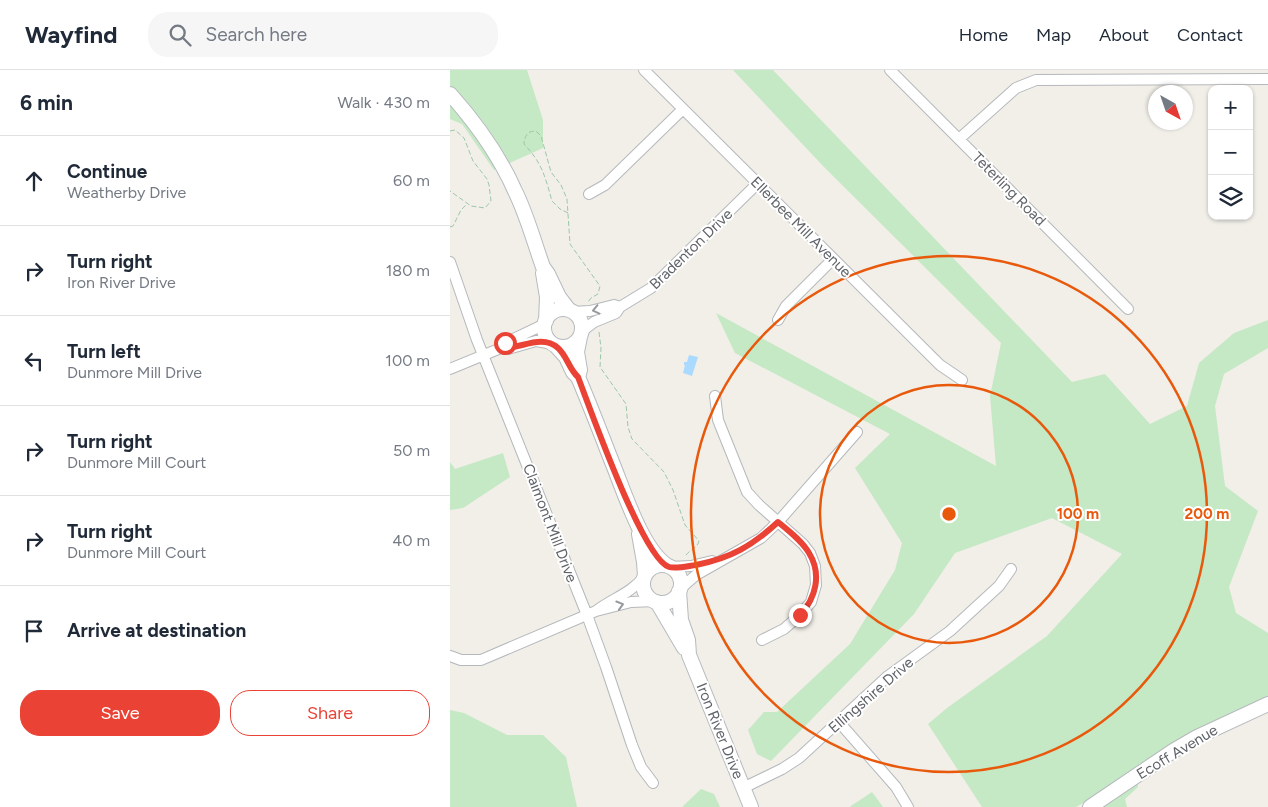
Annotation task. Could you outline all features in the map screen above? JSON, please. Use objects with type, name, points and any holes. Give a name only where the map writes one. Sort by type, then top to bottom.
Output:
[{"type":"street","name":"Ellerbee Mill Avenue","points":[[644,70],[832,259],[940,364],[962,380]]},
{"type":"street","name":"Teterling Road","points":[[890,70],[1128,309]]},
{"type":"street","points":[[959,139],[1016,88],[1036,80],[1268,79]]},
{"type":"street","points":[[450,94],[487,141],[507,173],[524,212],[543,267],[559,297],[570,311],[579,318],[581,335],[577,352],[580,370],[578,377]]},
{"type":"street","points":[[589,194],[605,185],[683,109]]},
{"type":"street","name":"Bradenton Drive","points":[[581,335],[594,322],[616,313],[620,307],[651,288],[757,184]]},
{"type":"street","points":[[778,320],[786,306],[832,259]]},
{"type":"street","name":"Claimont Mill Drive","points":[[450,262],[483,356],[592,613],[638,761],[653,783]]},
{"type":"street","points":[[543,267],[547,298],[545,323],[547,338],[566,357],[573,372],[578,377],[634,517],[642,546],[644,590],[656,602]]},
{"type":"street","name":"Bradenton Drive","points":[[570,311],[590,312],[614,305],[620,307]]},
{"type":"street","points":[[450,369],[501,348],[505,343],[545,323],[548,316],[558,310],[570,311]]},
{"type":"street","points":[[501,348],[508,349],[536,341],[569,346],[581,335]]},
{"type":"street","points":[[715,396],[716,415],[744,485],[751,497],[803,544],[810,553],[815,566],[816,585],[811,602],[800,615],[780,632],[762,640]]},
{"type":"street","points":[[592,613],[608,602],[634,589],[653,567],[691,566],[721,559],[734,554],[761,538],[778,522],[857,432]]},
{"type":"street","points":[[634,517],[654,553],[662,562],[674,570],[680,579],[679,590]]},
{"type":"street","points":[[450,656],[462,660],[481,660],[592,613],[631,602],[668,602],[692,577],[721,559]]},
{"type":"street","name":"Ellingshire Drive","points":[[743,788],[790,764],[888,676],[950,631],[999,586],[1011,569]]},
{"type":"street","name":"Iron River Drive","points":[[679,590],[681,620],[688,640],[689,655]]},
{"type":"street","name":"Iron River Drive","points":[[656,602],[689,655],[750,807]]},
{"type":"street","name":"Ecoff Avenue","points":[[1090,807],[1172,751],[1197,737],[1268,704]]},
{"type":"street","points":[[839,722],[896,786],[908,807]]},
{"type":"path","points":[[450,131],[455,130],[464,138],[468,151],[487,179],[491,201],[485,208],[476,208],[450,191]]},
{"type":"path","points":[[568,213],[556,206],[552,201],[542,166],[536,156],[524,144],[526,134],[530,131],[537,132],[541,136],[551,172],[567,199],[568,213],[570,244],[600,286],[600,292],[590,298],[588,305]]},
{"type":"path","points":[[450,227],[467,203]]},
{"type":"path","points":[[596,327],[601,343],[600,367],[626,404],[628,426],[632,439],[664,472],[674,490],[685,525],[699,541],[686,554],[685,561]]},
{"type":"green space","points":[[450,70],[527,70],[543,120],[543,148],[494,170],[462,124],[450,119]]},
{"type":"green space","points":[[733,70],[773,70],[1072,382],[1105,374],[1150,424],[1187,406],[1199,363],[1234,333],[1268,320],[1268,348],[1224,374],[1215,406],[1225,486],[1258,511],[1229,587],[1236,613],[1268,633],[1268,700],[1076,807],[982,807],[928,724],[947,708],[1047,636],[1122,554],[1052,518],[955,553],[914,614],[771,761],[757,754],[748,730],[764,712],[777,712],[850,644],[895,570],[902,543],[855,468],[890,434],[735,353],[716,313],[996,466],[990,396],[1001,343],[824,167]]},
{"type":"green space","points":[[503,453],[510,477],[463,508],[450,510],[450,462],[455,469]]},
{"type":"green space","points":[[450,710],[464,713],[507,735],[543,735],[566,757],[577,807],[450,807]]},
{"type":"green space","points":[[1138,782],[1138,787],[1125,799],[1127,807],[1101,807]]},
{"type":"green space","points":[[701,789],[714,794],[720,807],[682,807]]},
{"type":"green space","points":[[872,792],[883,807],[850,807],[851,806]]},
{"type":"water","points":[[689,355],[698,357],[692,376],[683,373],[684,362],[687,362]]},
{"type":"route","points":[[505,343],[501,348],[508,349],[536,341],[553,344],[566,357],[573,372],[578,377],[634,517],[654,553],[662,562],[670,567],[691,566],[721,559],[734,554],[761,538],[778,522],[803,544],[810,553],[815,566],[816,585],[814,593],[811,602],[800,615]]}]
